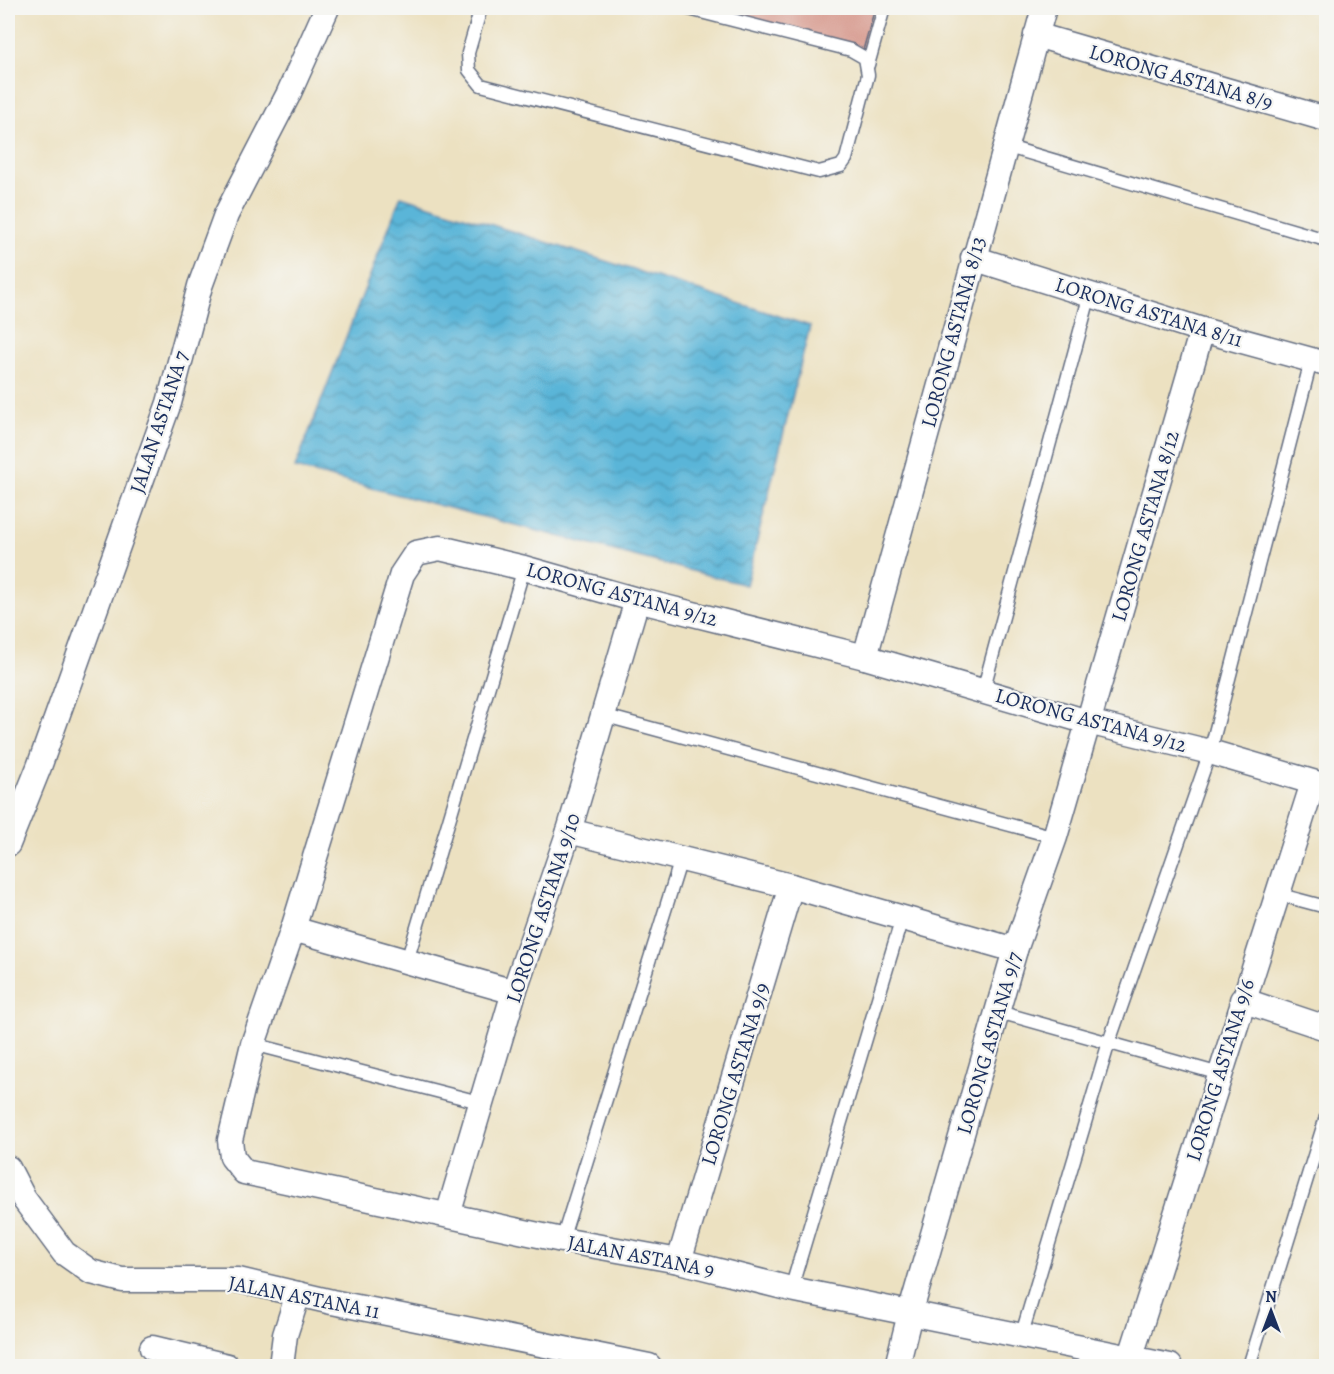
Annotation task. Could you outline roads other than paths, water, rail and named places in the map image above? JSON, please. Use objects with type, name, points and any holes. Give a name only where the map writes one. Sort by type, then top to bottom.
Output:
[{"type":"street","name":"JALAN ASTANA 7","points":[[8,844],[39,767],[169,402],[200,286],[226,215],[288,95],[327,8]]},
{"type":"street","name":"LORONG ASTANA 8/13","points":[[865,657],[973,258],[1044,8]]},
{"type":"street","name":"LORONG ASTANA 8/9","points":[[1036,35],[1326,119]]},
{"type":"street","name":"LORONG ASTANA 8/11","points":[[973,258],[1202,330],[1318,363]]},
{"type":"street","name":"LORONG ASTANA 8/12","points":[[1088,722],[1202,330]]},
{"type":"street","name":"LORONG ASTANA 9/12","points":[[254,1044],[293,929],[402,574],[416,553],[440,548],[524,568],[637,600],[865,657],[1088,722],[1210,752],[1320,784]]},
{"type":"street","name":"LORONG ASTANA 9/10","points":[[448,1215],[514,992],[569,831],[637,600]]},
{"type":"street","name":"LORONG ASTANA 9/7","points":[[897,1366],[1015,950],[1055,837],[1088,722]]},
{"type":"street","name":"LORONG ASTANA 9/6","points":[[1130,1359],[1277,894],[1320,784]]},
{"type":"street","points":[[569,831],[791,886],[1015,950]]},
{"type":"street","name":"LORONG ASTANA 9/9","points":[[679,1261],[791,886]]},
{"type":"street","points":[[293,929],[514,992]]},
{"type":"street","points":[[1242,1000],[1326,1028]]},
{"type":"street","name":"JALAN ASTANA 9","points":[[254,1044],[230,1140],[232,1156],[244,1172],[562,1240],[679,1261],[791,1289],[910,1314],[1170,1366]]},
{"type":"street","name":"JALAN ASTANA 11","points":[[8,1168],[24,1199],[64,1253],[91,1272],[122,1280],[238,1280],[649,1366]]},
{"type":"street","points":[[280,1366],[285,1335],[298,1294]]},
{"type":"street","points":[[152,1348],[227,1366]]},
{"type":"lane","points":[[481,8],[468,53],[469,70],[481,85],[819,172],[835,170],[846,159],[884,8]]},
{"type":"lane","points":[[685,8],[851,50],[865,58],[868,65]]},
{"type":"lane","points":[[1005,146],[1326,240]]},
{"type":"lane","points":[[983,691],[1090,294]]},
{"type":"lane","points":[[1021,1336],[1109,1042],[1210,752],[1318,363]]},
{"type":"lane","points":[[407,961],[524,568]]},
{"type":"lane","points":[[602,715],[1055,837]]},
{"type":"lane","points":[[562,1240],[681,859]]},
{"type":"lane","points":[[1277,894],[1326,907]]},
{"type":"lane","points":[[791,1289],[902,918]]},
{"type":"lane","points":[[999,1012],[1220,1074]]},
{"type":"lane","points":[[254,1044],[483,1103]]},
{"type":"lane","points":[[1249,1366],[1326,1117]]},
{"type":"water","points":[[401,196],[810,326],[746,585],[295,468]]}]
